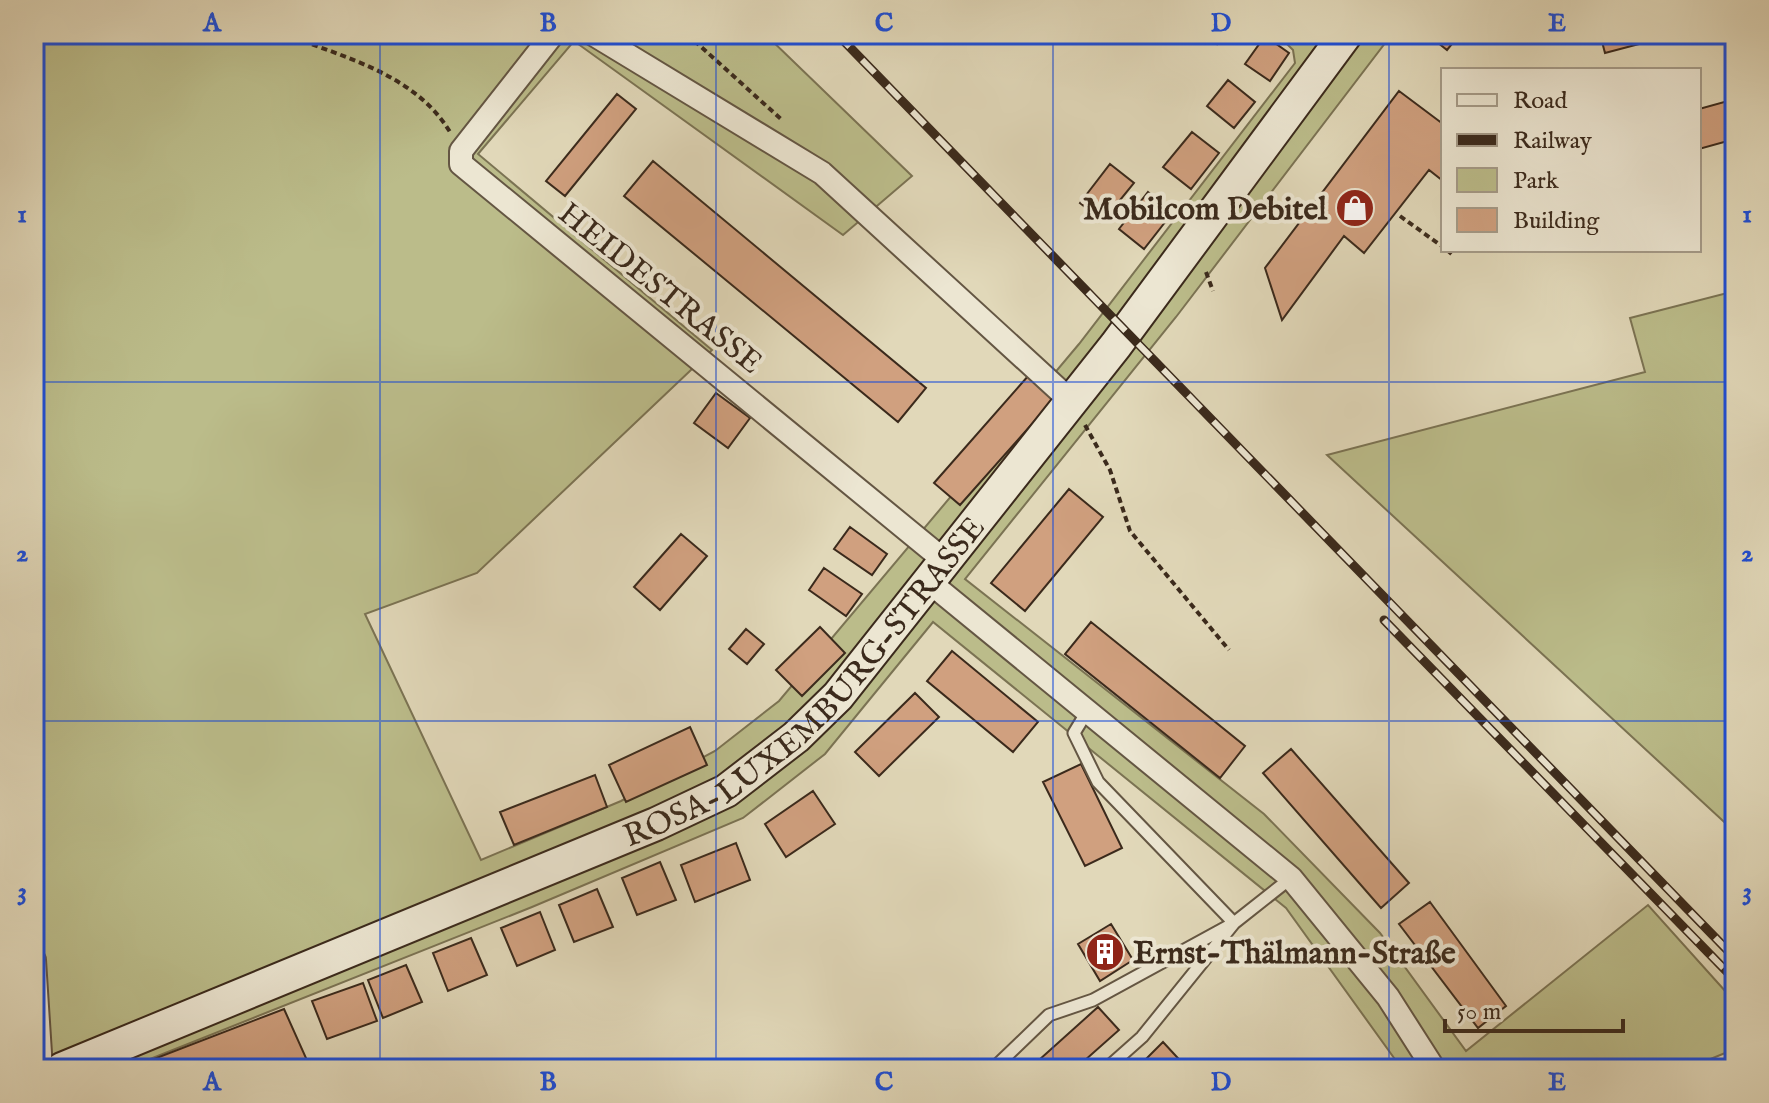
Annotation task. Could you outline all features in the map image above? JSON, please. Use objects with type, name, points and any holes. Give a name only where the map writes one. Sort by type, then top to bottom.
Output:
[{"type":"main road","name":"ROSA-LUXEMBURG-STRASSE","points":[[62,1069],[656,824],[726,791],[796,737],[838,696],[1072,402],[1346,34]]},
{"type":"street","points":[[461,151],[553,34]]},
{"type":"street","points":[[593,34],[822,173],[1072,402]]},
{"type":"street","name":"HEIDESTRASSE","points":[[461,151],[461,164],[936,571]]},
{"type":"street","points":[[936,571],[1088,709],[1291,878],[1388,997],[1434,1069]]},
{"type":"street","points":[[34,960],[41,1069]]},
{"type":"lane","points":[[1088,709],[1074,733],[1098,782],[1234,923]]},
{"type":"lane","points":[[993,1069],[1049,1015],[1093,1000],[1234,923],[1291,878]]},
{"type":"lane","points":[[1106,1069],[1142,1037],[1234,923]]},
{"type":"path","points":[[284,34],[388,75],[419,95],[442,119],[461,151]]},
{"type":"path","points":[[687,34],[786,125]]},
{"type":"path","points":[[1400,216],[1441,246]]},
{"type":"path","points":[[1449,252],[1454,256]]},
{"type":"path","points":[[1072,402],[1110,470],[1130,531],[1229,650]]},
{"type":"green space","points":[[34,34],[765,34],[912,176],[843,235],[574,41],[478,154],[712,350],[477,573],[365,614],[481,860],[621,801],[715,751],[779,701],[1079,344],[1295,63],[1293,50],[1277,34],[1392,34],[1176,317],[965,579],[1264,814],[1380,933],[1466,1051],[1648,905],[1735,1002],[1735,1049],[1686,1069],[1402,1069],[1286,908],[933,622],[825,754],[743,818],[532,907],[125,1069],[34,1069]]},
{"type":"green space","points":[[1735,291],[1735,832],[1327,455],[1645,372],[1630,318]]},
{"type":"building","points":[[1206,34],[1225,34],[1217,44]]},
{"type":"building","points":[[1427,34],[1460,34],[1447,50]]},
{"type":"building","points":[[1600,34],[1677,34],[1605,53]]},
{"type":"building","points":[[1265,36],[1289,53],[1270,81],[1245,64]]},
{"type":"building","points":[[1228,80],[1255,102],[1234,128],[1207,106]]},
{"type":"building","name":"Mobilcom Debitel","points":[[1399,91],[1441,122],[1441,179],[1429,170],[1364,253],[1344,236],[1282,320],[1265,268]]},
{"type":"building","points":[[617,94],[636,109],[565,196],[546,181]]},
{"type":"building","points":[[1735,99],[1735,139],[1701,148],[1701,108]]},
{"type":"building","points":[[1192,132],[1219,153],[1191,189],[1163,167]]},
{"type":"building","points":[[653,161],[926,388],[898,422],[624,196]]},
{"type":"building","points":[[1110,164],[1134,183],[1103,221],[1080,203]]},
{"type":"building","points":[[1148,192],[1173,212],[1144,249],[1119,229]]},
{"type":"building","points":[[1029,375],[1055,398],[960,505],[934,483]]},
{"type":"building","points":[[716,393],[750,418],[728,448],[694,423]]},
{"type":"building","points":[[1069,489],[1103,517],[1025,611],[991,583]]},
{"type":"building","points":[[850,527],[887,554],[872,575],[834,549]]},
{"type":"building","points":[[681,534],[707,556],[660,610],[634,587]]},
{"type":"building","points":[[824,568],[862,594],[846,616],[809,590]]},
{"type":"building","points":[[1091,622],[1245,746],[1220,778],[1065,654]]},
{"type":"building","points":[[820,627],[845,653],[802,696],[776,670]]},
{"type":"building","points":[[746,629],[764,644],[747,664],[729,649]]},
{"type":"building","points":[[952,651],[1038,722],[1013,752],[927,681]]},
{"type":"building","points":[[915,693],[939,717],[879,776],[855,752]]},
{"type":"building","points":[[690,727],[707,765],[626,802],[609,765]]},
{"type":"building","points":[[1291,749],[1409,883],[1381,908],[1263,773]]},
{"type":"building","points":[[1081,764],[1122,848],[1085,866],[1043,782]]},
{"type":"building","points":[[595,775],[607,807],[514,845],[500,812]]},
{"type":"building","points":[[813,791],[835,824],[786,857],[765,824]]},
{"type":"building","points":[[736,843],[750,880],[695,902],[681,865]]},
{"type":"building","points":[[660,862],[676,900],[637,915],[622,878]]},
{"type":"building","points":[[597,889],[613,927],[574,942],[559,905]]},
{"type":"building","points":[[1430,902],[1506,1006],[1478,1028],[1399,924]]},
{"type":"building","points":[[540,912],[555,950],[517,966],[501,928]]},
{"type":"building","name":"Ernst-Thälmann-Straße","points":[[1111,924],[1133,960],[1100,981],[1078,944]]},
{"type":"building","points":[[471,938],[487,975],[448,991],[433,953]]},
{"type":"building","points":[[406,965],[422,1002],[383,1018],[368,980]]},
{"type":"building","points":[[363,983],[377,1021],[327,1039],[312,1001]]},
{"type":"building","points":[[1098,1007],[1119,1030],[1075,1069],[1029,1069]]},
{"type":"building","points":[[284,1009],[310,1067],[128,1069]]},
{"type":"building","points":[[1163,1042],[1188,1069],[1136,1069]]},
{"type":"railway","points":[[837,34],[1735,958]]},
{"type":"railway","points":[[1384,620],[1735,980]]},
{"type":"place","name":"Mobilcom Debitel","points":[[1355,208]]},
{"type":"place","name":"Ernst-Thälmann-Straße","points":[[1105,952]]}]
